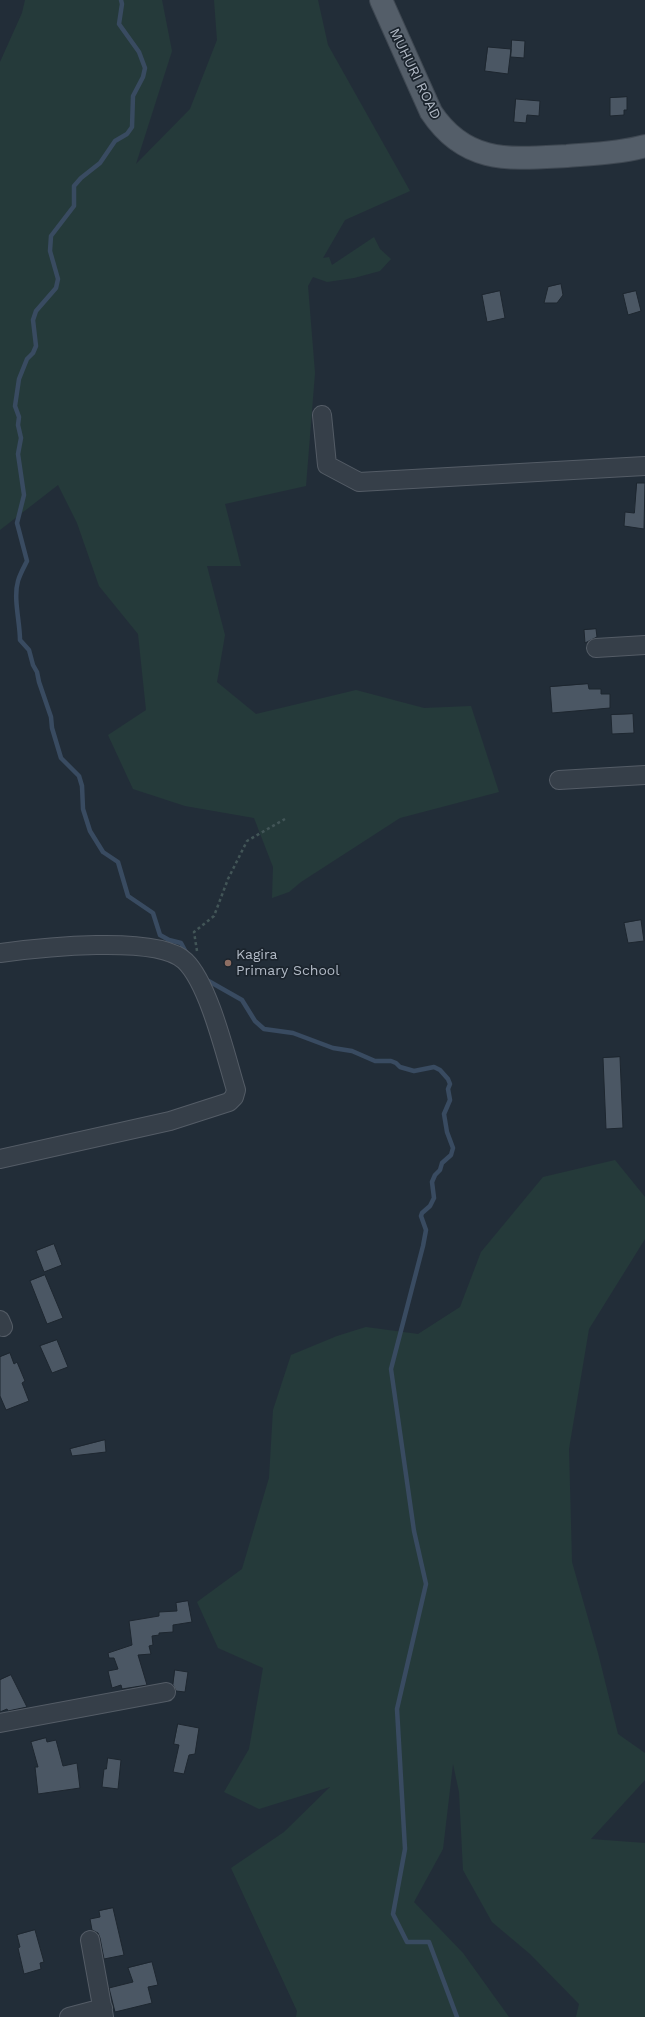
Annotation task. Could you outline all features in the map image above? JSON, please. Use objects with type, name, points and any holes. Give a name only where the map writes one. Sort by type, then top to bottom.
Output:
[{"type":"main road","name":"MUHURI ROAD","points":[[381,0],[431,112],[451,137],[470,148],[492,156],[513,159],[579,155],[645,146]]},
{"type":"street","points":[[322,415],[327,465],[359,482],[645,466]]},
{"type":"street","points":[[596,648],[645,645]]},
{"type":"street","points":[[559,780],[645,775]]},
{"type":"street","points":[[0,953],[73,946],[129,946],[165,950],[175,954],[184,960],[193,971],[206,998],[236,1090],[234,1097],[229,1102],[170,1121],[0,1159]]},
{"type":"street","points":[[0,1723],[166,1692]]},
{"type":"street","points":[[69,2017],[104,2013],[90,1940]]},
{"type":"path","points":[[198,953],[194,932],[214,916],[228,879],[247,840],[285,819]]},
{"type":"green space","points":[[25,0],[162,0],[172,51],[136,164],[190,109],[217,40],[214,0],[318,0],[328,45],[410,191],[345,220],[323,258],[329,257],[332,265],[374,237],[380,249],[391,259],[380,271],[354,278],[327,282],[313,277],[308,286],[315,373],[306,486],[225,504],[241,566],[207,566],[225,635],[217,682],[256,714],[356,690],[424,708],[471,706],[499,792],[400,818],[301,882],[289,892],[272,898],[273,867],[254,818],[185,806],[133,789],[108,735],[146,710],[138,634],[99,586],[77,523],[58,485],[0,530],[0,62],[22,13]]},
{"type":"green space","points":[[615,1160],[645,1197],[645,1239],[589,1329],[569,1449],[572,1562],[598,1653],[618,1734],[645,1753],[645,1780],[591,1839],[645,1843],[645,2017],[576,2017],[579,2004],[530,1954],[492,1922],[463,1870],[459,1792],[453,1764],[443,1849],[414,1902],[463,1953],[509,2017],[296,2017],[297,2011],[231,1868],[284,1832],[330,1787],[259,1809],[224,1792],[249,1749],[263,1668],[218,1648],[197,1602],[242,1569],[269,1478],[273,1410],[291,1355],[337,1336],[366,1327],[418,1334],[460,1307],[481,1252],[543,1177]]},
{"type":"building","points":[[512,40],[525,41],[524,58],[511,57]]},
{"type":"building","points":[[488,47],[511,49],[508,74],[485,71]]},
{"type":"building","points":[[627,97],[627,110],[624,110],[624,115],[610,116],[610,98]]},
{"type":"building","points":[[516,99],[540,101],[539,116],[527,115],[526,123],[514,122]]},
{"type":"building","points":[[561,284],[563,295],[557,303],[544,303],[548,287]]},
{"type":"building","points":[[500,291],[505,318],[487,322],[482,295]]},
{"type":"building","points":[[636,291],[641,311],[628,315],[623,294]]},
{"type":"building","points":[[637,483],[645,483],[644,529],[624,526],[625,512],[634,513]]},
{"type":"building","points":[[596,629],[597,637],[585,643],[584,630]]},
{"type":"building","points":[[588,684],[589,689],[601,689],[601,694],[610,694],[610,708],[552,713],[550,687]]},
{"type":"building","points":[[633,714],[634,733],[612,734],[611,715]]},
{"type":"building","points":[[641,920],[644,941],[628,943],[624,923]]},
{"type":"building","points":[[620,1057],[623,1128],[606,1129],[603,1058]]},
{"type":"building","points":[[54,1244],[62,1265],[44,1272],[36,1251]]},
{"type":"building","points":[[45,1275],[63,1318],[47,1324],[30,1281]]},
{"type":"building","points":[[57,1340],[68,1367],[52,1373],[40,1346]]},
{"type":"building","points":[[10,1353],[14,1364],[17,1362],[25,1381],[22,1383],[29,1401],[6,1410],[0,1396],[0,1357]]},
{"type":"building","points":[[105,1440],[106,1452],[72,1456],[70,1449]]},
{"type":"building","points":[[188,1601],[192,1622],[173,1625],[173,1632],[159,1633],[159,1635],[152,1636],[153,1645],[149,1646],[151,1654],[138,1655],[147,1685],[122,1689],[121,1685],[112,1688],[108,1671],[118,1669],[114,1658],[109,1658],[108,1653],[132,1645],[129,1621],[159,1616],[159,1612],[177,1611],[176,1603]]},
{"type":"building","points":[[175,1670],[188,1672],[185,1692],[176,1691],[173,1685]]},
{"type":"building","points":[[11,1675],[27,1707],[8,1711],[7,1709],[0,1712],[0,1680]]},
{"type":"building","points":[[178,1724],[199,1728],[195,1754],[189,1755],[184,1774],[173,1772],[179,1745],[174,1744]]},
{"type":"building","points":[[46,1738],[47,1742],[56,1740],[63,1766],[77,1763],[80,1788],[38,1794],[35,1767],[38,1767],[31,1742]]},
{"type":"building","points":[[108,1758],[121,1760],[118,1789],[102,1787],[104,1769],[106,1769]]},
{"type":"building","points":[[113,1908],[124,1955],[104,1959],[100,1938],[98,1933],[92,1930],[90,1919],[100,1917],[99,1911]]},
{"type":"building","points":[[35,1930],[44,1962],[40,1963],[41,1969],[24,1974],[18,1948],[20,1947],[17,1935]]},
{"type":"building","points":[[152,1962],[158,1985],[148,1987],[152,2003],[115,2012],[109,1988],[133,1982],[128,1968]]},
{"type":"waterway","points":[[121,0],[122,4],[119,24],[139,52],[145,68],[143,77],[133,96],[132,127],[127,134],[115,141],[100,163],[81,178],[74,186],[74,206],[51,236],[50,251],[58,279],[56,288],[36,311],[33,320],[36,346],[33,353],[27,359],[19,379],[15,406],[19,417],[18,425],[21,438],[18,454],[24,495],[17,523],[27,561],[18,581],[16,602],[20,640],[29,650],[33,665],[37,672],[51,717],[52,728],[61,758],[79,776],[82,786],[83,809],[90,831],[103,852],[118,862],[128,896],[153,913],[160,935],[169,940],[181,943],[188,956]]},
{"type":"waterway","points":[[205,979],[242,1000],[255,1021],[264,1029],[293,1033],[333,1048],[352,1051],[375,1061],[391,1061],[400,1067],[414,1071],[434,1067],[440,1070],[448,1079],[450,1084],[448,1089],[450,1100],[444,1114],[447,1132],[453,1148],[451,1155],[442,1163],[440,1170],[435,1175],[432,1182],[434,1198],[430,1206],[422,1213],[421,1216],[426,1230],[423,1246],[391,1369],[414,1531],[426,1584],[397,1709],[405,1849],[393,1914],[407,1942],[429,1942],[457,2017]]},
{"type":"place","name":"Kagira Primary School","points":[[228,963]]}]
